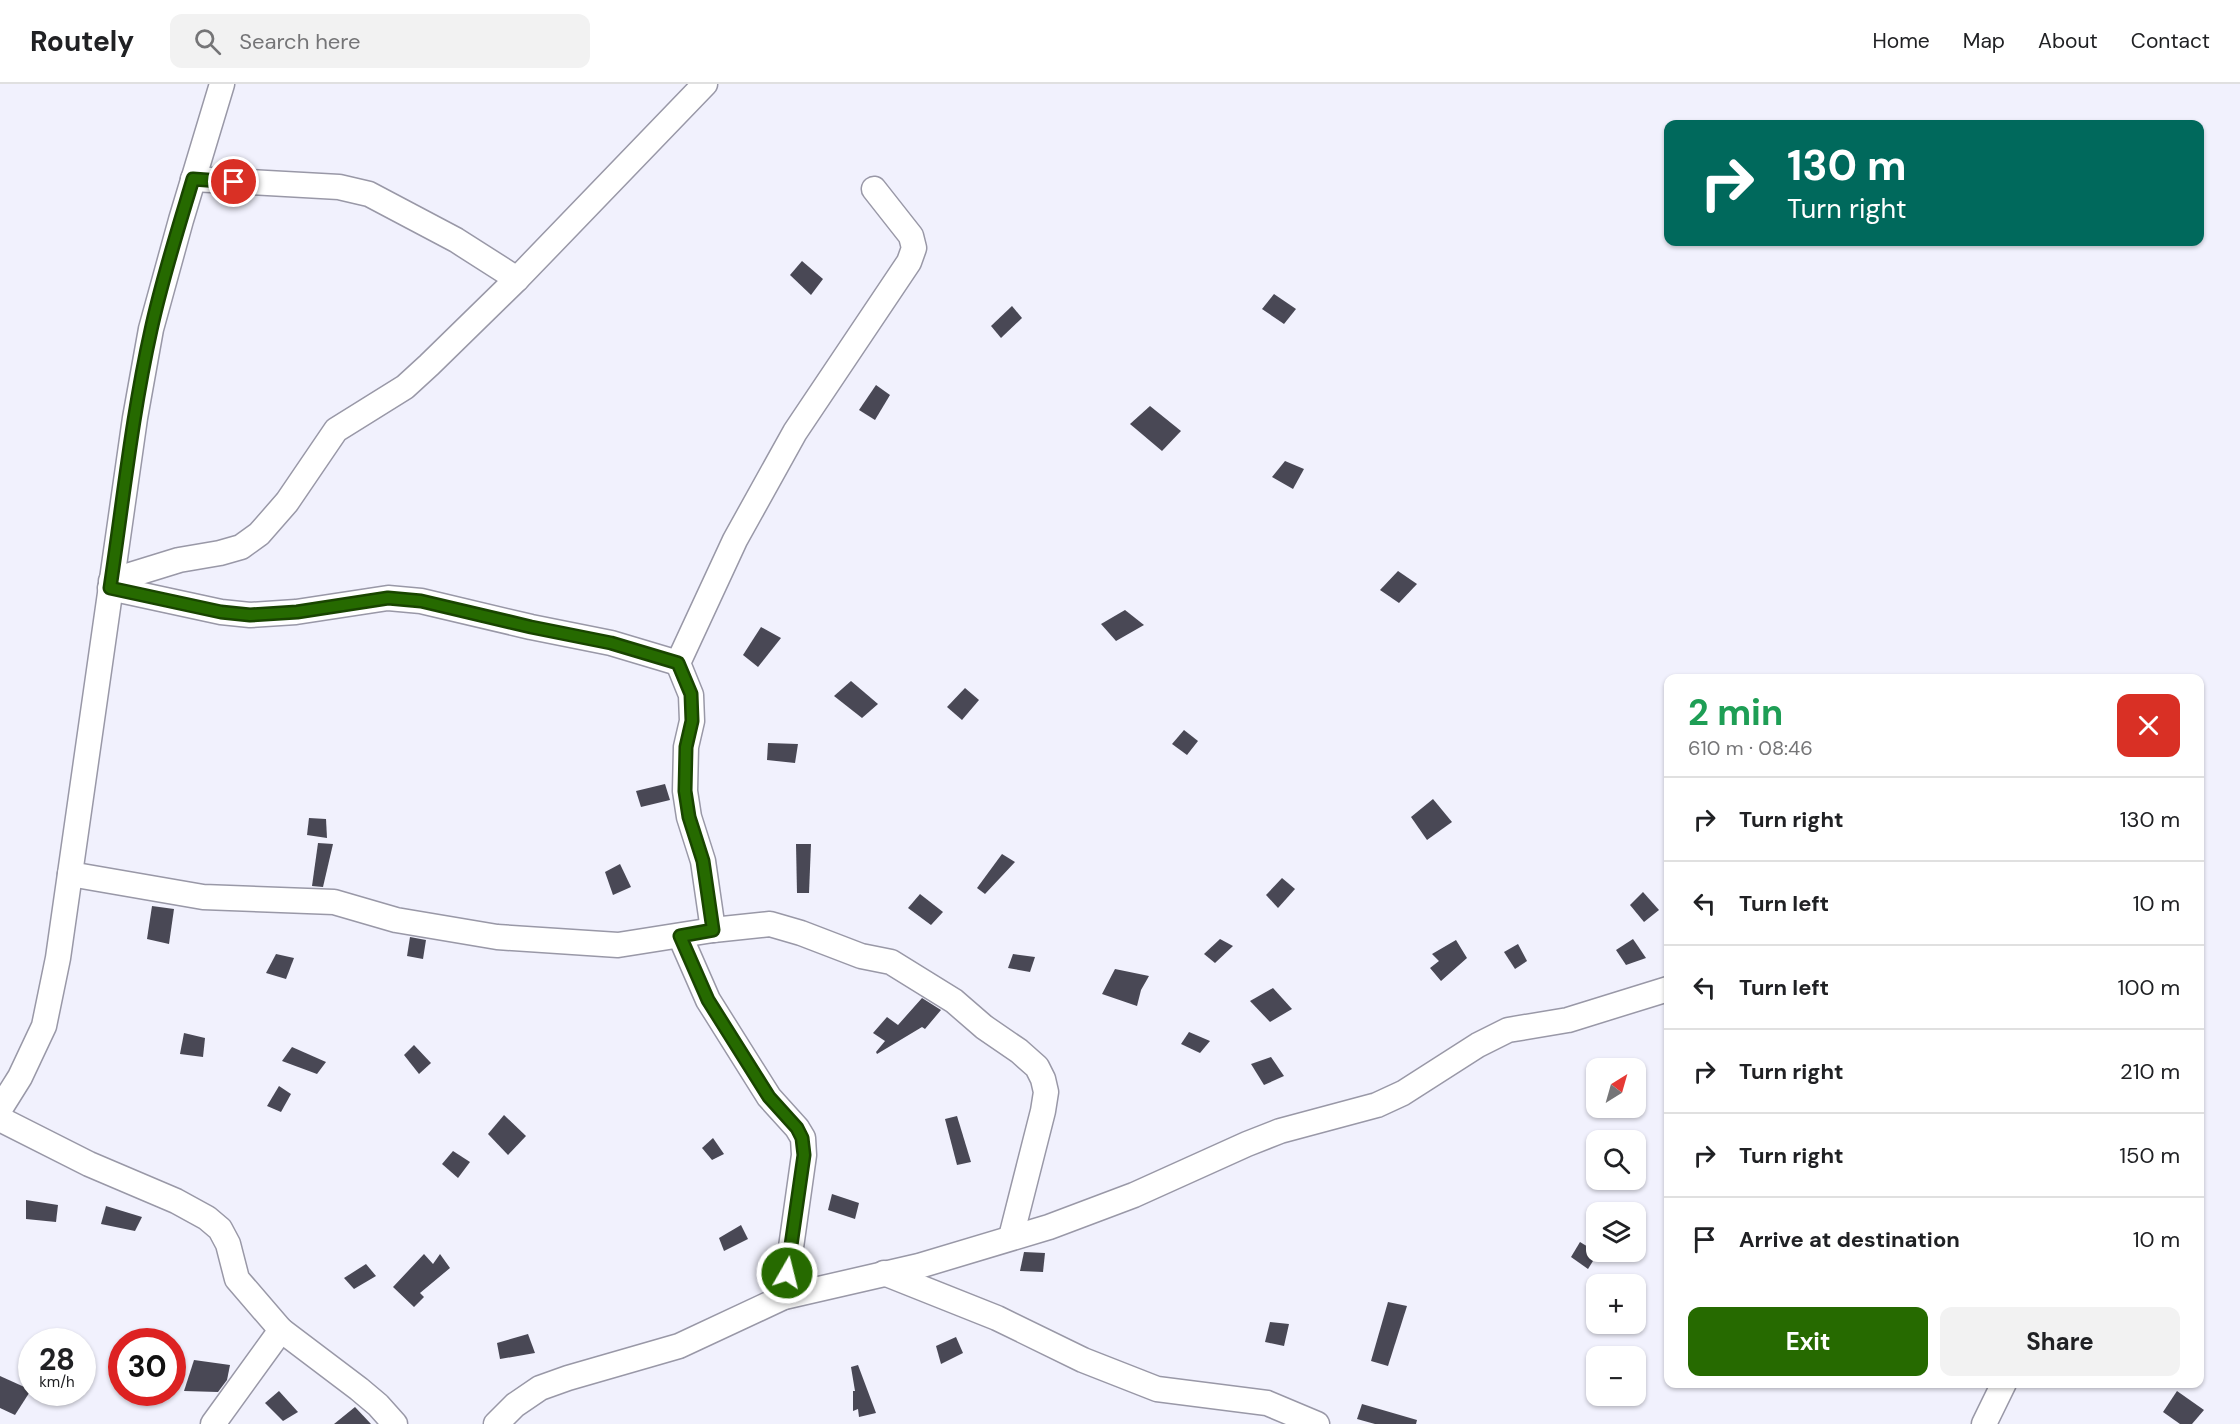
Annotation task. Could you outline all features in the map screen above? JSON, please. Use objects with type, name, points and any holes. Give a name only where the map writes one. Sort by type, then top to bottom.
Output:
[{"type":"street","points":[[0,1109],[20,1077],[44,1026],[58,958],[135,418],[151,329],[222,84]]},
{"type":"street","points":[[111,585],[179,560],[240,547],[259,534],[287,502],[336,430],[405,387],[517,279],[705,84]]},
{"type":"street","points":[[193,179],[339,187],[369,194],[456,240],[517,279]]},
{"type":"street","points":[[713,930],[703,861],[689,817],[685,791],[686,747],[692,721],[691,694],[678,663],[735,540],[795,432],[909,262],[914,248],[911,236],[874,189]]},
{"type":"street","points":[[111,585],[221,612],[250,615],[297,612],[388,598],[421,601],[611,643],[678,663]]},
{"type":"street","points":[[70,874],[203,897],[334,902],[396,920],[497,937],[618,945],[713,930],[770,924],[861,956],[891,962],[954,1001],[984,1028],[1019,1051],[1037,1067],[1043,1079],[1046,1092],[1043,1111],[1011,1238]]},
{"type":"street","points":[[680,936],[708,1000],[769,1097],[797,1128],[802,1138],[804,1155],[784,1297]]},
{"type":"street","points":[[496,1424],[515,1406],[540,1388],[680,1346],[784,1297],[919,1266],[1049,1227],[1134,1195],[1280,1131],[1377,1105],[1403,1093],[1478,1045],[1508,1030],[1568,1020],[1664,990]]},
{"type":"street","points":[[0,1119],[89,1164],[207,1218],[220,1229],[228,1244],[237,1279],[281,1330],[359,1389],[395,1424]]},
{"type":"street","points":[[884,1273],[997,1318],[1083,1360],[1157,1389],[1317,1424]]},
{"type":"street","points":[[213,1424],[281,1330]]},
{"type":"street","points":[[1984,1424],[2002,1388]]},
{"type":"building","points":[[802,261],[823,279],[811,295],[790,275]]},
{"type":"building","points":[[1274,294],[1296,309],[1284,324],[1262,309]]},
{"type":"building","points":[[1012,306],[1022,318],[1001,338],[991,326]]},
{"type":"building","points":[[876,385],[890,395],[875,420],[859,410]]},
{"type":"building","points":[[1150,406],[1181,431],[1162,451],[1130,424]]},
{"type":"building","points":[[1285,461],[1304,469],[1293,489],[1272,477]]},
{"type":"building","points":[[1398,571],[1417,584],[1399,603],[1380,590]]},
{"type":"building","points":[[1125,610],[1144,625],[1116,641],[1101,624]]},
{"type":"building","points":[[761,627],[781,638],[758,667],[743,655]]},
{"type":"building","points":[[851,681],[878,704],[862,718],[834,696]]},
{"type":"building","points":[[965,688],[979,700],[962,720],[947,707]]},
{"type":"building","points":[[1184,730],[1198,741],[1187,755],[1172,744]]},
{"type":"building","points":[[768,743],[798,744],[795,763],[767,760]]},
{"type":"building","points":[[665,784],[670,800],[641,807],[636,791]]},
{"type":"building","points":[[1433,799],[1452,822],[1427,840],[1411,817]]},
{"type":"building","points":[[309,818],[326,819],[327,838],[307,835]]},
{"type":"building","points":[[318,843],[333,844],[323,887],[312,886]]},
{"type":"building","points":[[796,844],[811,844],[809,893],[797,893]]},
{"type":"building","points":[[1002,854],[1015,862],[985,894],[977,888]]},
{"type":"building","points":[[620,864],[631,887],[613,895],[605,872]]},
{"type":"building","points":[[1282,878],[1295,889],[1278,908],[1266,895]]},
{"type":"building","points":[[1643,892],[1659,910],[1644,922],[1630,905]]},
{"type":"building","points":[[920,894],[943,912],[931,925],[908,908]]},
{"type":"building","points":[[152,906],[174,909],[169,944],[147,939]]},
{"type":"building","points":[[410,937],[426,940],[423,959],[407,956]]},
{"type":"building","points":[[1220,939],[1233,946],[1215,963],[1204,954]]},
{"type":"building","points":[[1633,939],[1646,958],[1626,965],[1616,950]]},
{"type":"building","points":[[1456,940],[1467,958],[1441,981],[1430,968],[1439,961],[1432,954]]},
{"type":"building","points":[[1518,944],[1527,961],[1515,969],[1504,952]]},
{"type":"building","points":[[276,954],[294,958],[286,979],[266,973]]},
{"type":"building","points":[[1013,954],[1035,957],[1030,972],[1008,968]]},
{"type":"building","points":[[1115,969],[1149,976],[1141,990],[1137,1006],[1102,994]]},
{"type":"building","points":[[1273,988],[1292,1009],[1270,1022],[1250,1001]]},
{"type":"building","points":[[922,998],[941,1010],[925,1029],[922,1027],[877,1054],[876,1052],[885,1041],[873,1033],[887,1017],[898,1025]]},
{"type":"building","points":[[1189,1032],[1210,1041],[1200,1053],[1181,1044]]},
{"type":"building","points":[[184,1033],[205,1038],[203,1057],[180,1054]]},
{"type":"building","points":[[414,1045],[431,1063],[419,1074],[404,1055]]},
{"type":"building","points":[[292,1047],[326,1062],[317,1074],[282,1061]]},
{"type":"building","points":[[1271,1057],[1284,1076],[1264,1085],[1251,1064]]},
{"type":"building","points":[[279,1086],[291,1094],[281,1112],[267,1106]]},
{"type":"building","points":[[504,1115],[526,1136],[508,1155],[488,1134]]},
{"type":"building","points":[[957,1116],[971,1162],[957,1165],[945,1119]]},
{"type":"building","points":[[713,1138],[724,1154],[712,1160],[702,1148]]},
{"type":"building","points":[[453,1151],[470,1162],[458,1178],[442,1164]]},
{"type":"building","points":[[832,1194],[859,1203],[855,1219],[828,1210]]},
{"type":"building","points":[[26,1200],[58,1205],[56,1222],[26,1219]]},
{"type":"building","points":[[106,1206],[142,1217],[135,1231],[101,1224]]},
{"type":"building","points":[[741,1225],[748,1239],[724,1251],[719,1238]]},
{"type":"building","points":[[1580,1242],[1586,1246],[1586,1262],[1592,1262],[1588,1269],[1571,1257]]},
{"type":"building","points":[[1024,1252],[1045,1253],[1043,1272],[1020,1271]]},
{"type":"building","points":[[424,1254],[433,1264],[440,1254],[450,1268],[420,1293],[424,1297],[414,1307],[393,1287]]},
{"type":"building","points":[[366,1264],[376,1276],[354,1289],[344,1278]]},
{"type":"building","points":[[1388,1302],[1407,1306],[1388,1366],[1371,1361]]},
{"type":"building","points":[[1270,1322],[1289,1324],[1284,1346],[1265,1342]]},
{"type":"building","points":[[528,1334],[535,1353],[500,1359],[497,1343]]},
{"type":"building","points":[[956,1337],[963,1353],[941,1364],[936,1346]]},
{"type":"building","points":[[194,1360],[230,1365],[227,1380],[218,1392],[186,1391]]},
{"type":"building","points":[[858,1365],[876,1413],[859,1417],[858,1409],[853,1411],[853,1391],[855,1391],[851,1367]]},
{"type":"building","points":[[0,1376],[18,1384],[18,1406],[21,1406],[15,1415],[0,1408]]},
{"type":"building","points":[[279,1391],[298,1412],[283,1421],[265,1403]]},
{"type":"building","points":[[2177,1391],[2204,1410],[2192,1424],[2180,1424],[2163,1412]]},
{"type":"building","points":[[1362,1404],[1417,1420],[1416,1424],[1375,1424],[1357,1419]]},
{"type":"building","points":[[355,1407],[371,1424],[334,1424]]},
{"type":"route","points":[[234,182],[193,179],[151,329],[135,418],[110,588],[221,612],[250,615],[297,612],[388,598],[421,601],[611,643],[678,663],[691,694],[692,721],[686,747],[685,791],[689,817],[703,861],[713,930],[680,936],[708,1000],[769,1097],[797,1128],[802,1138],[804,1155],[787,1273]]}]
